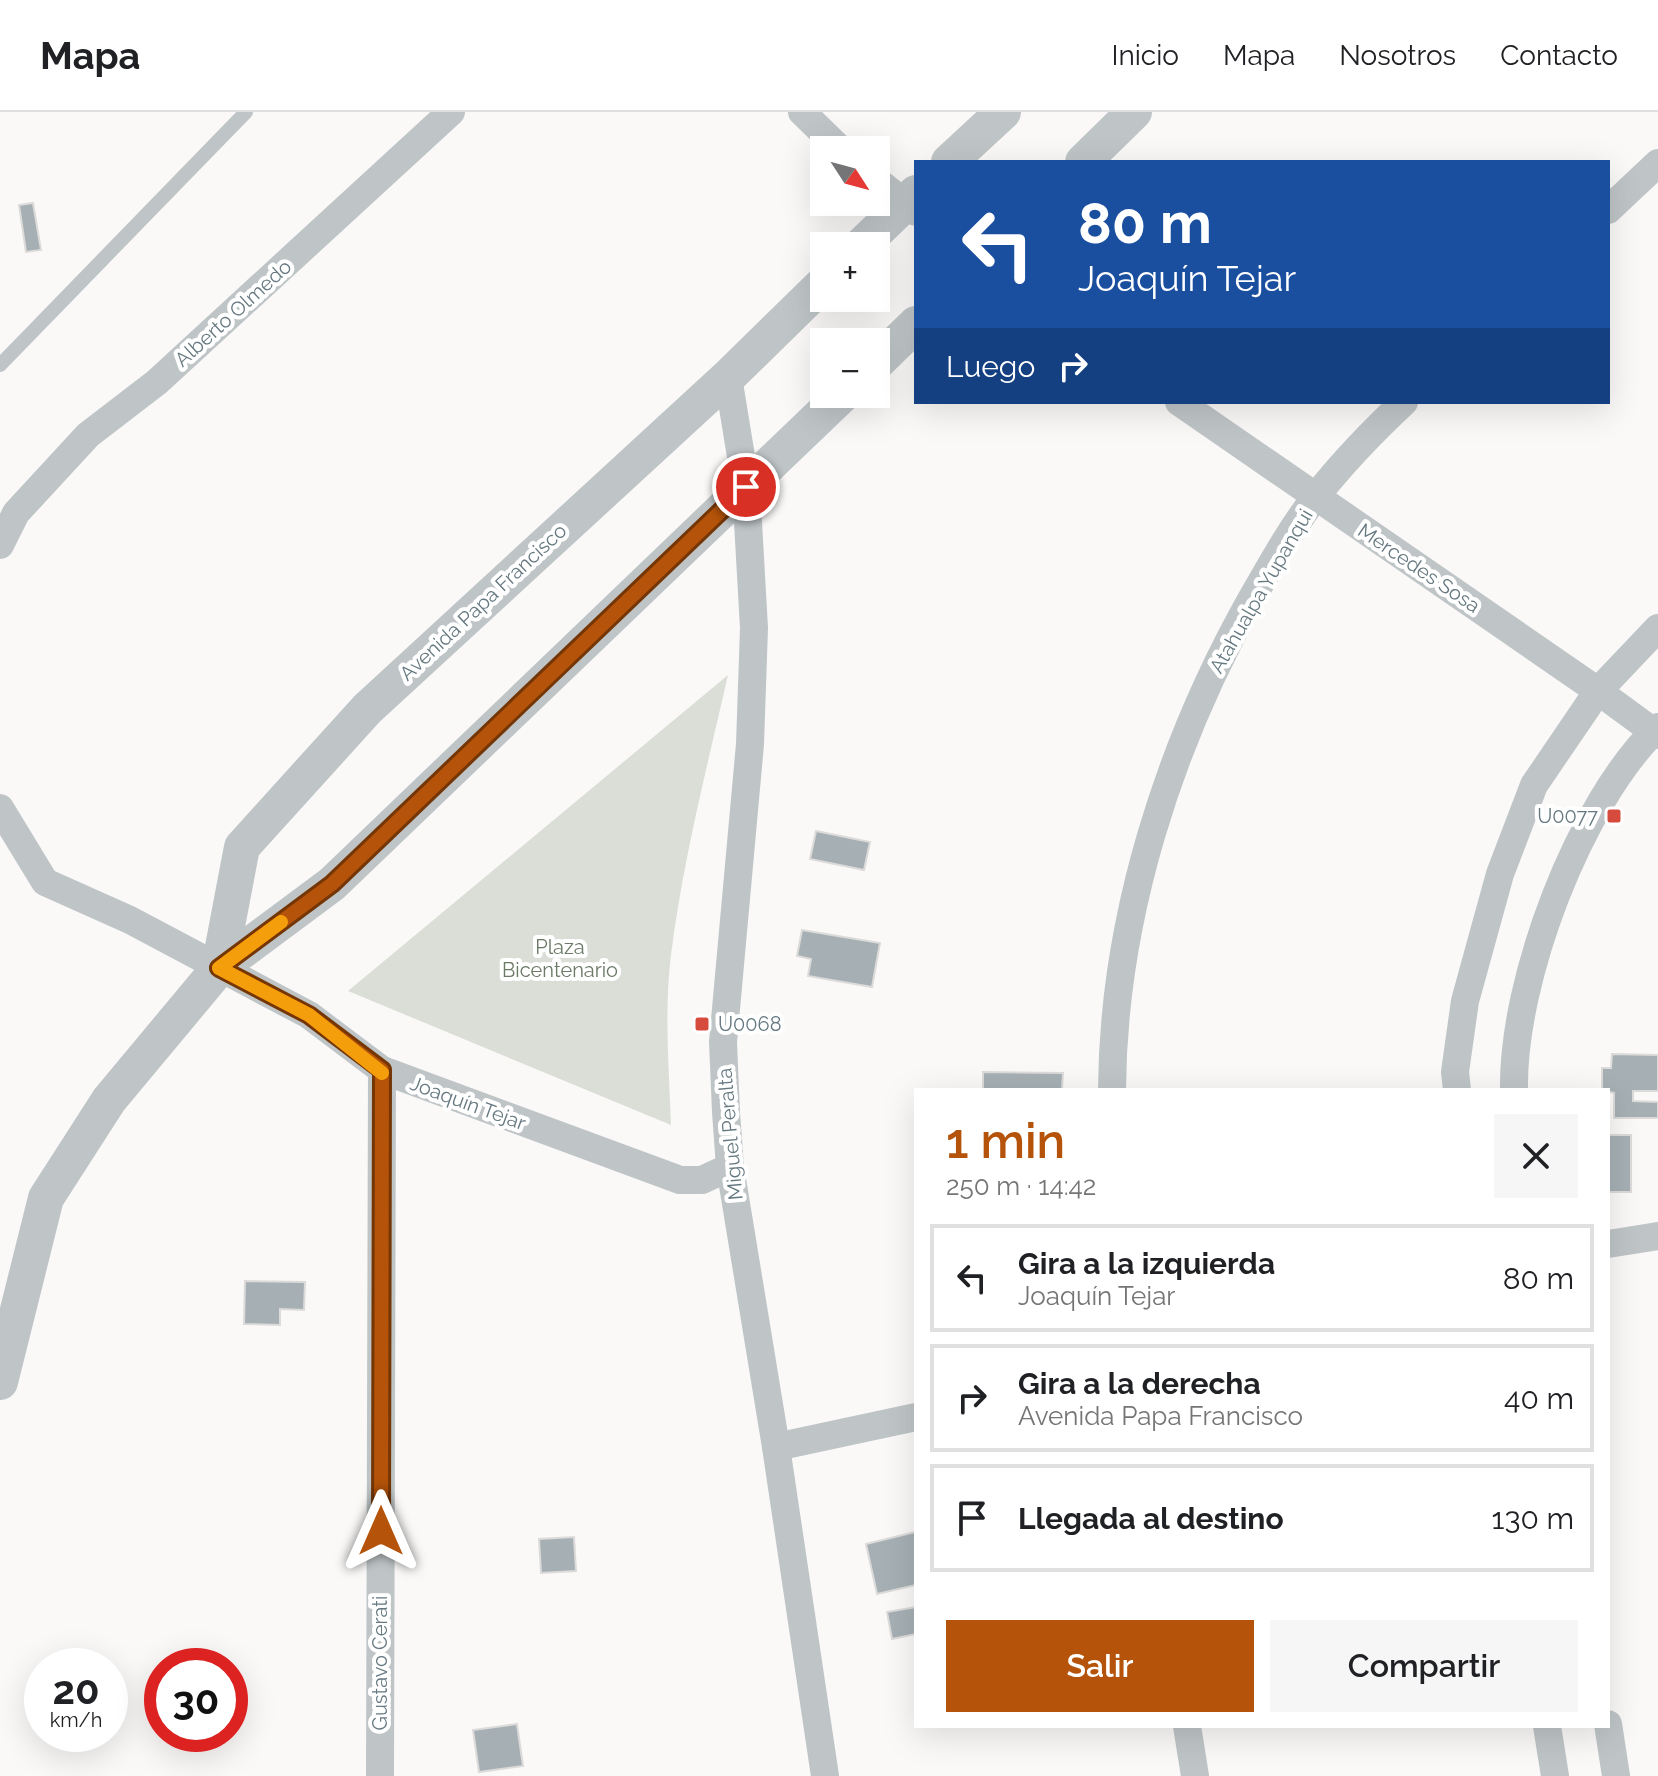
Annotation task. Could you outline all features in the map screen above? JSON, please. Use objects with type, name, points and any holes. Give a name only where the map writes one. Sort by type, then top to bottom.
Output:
[{"type":"street","name":"Alberto Olmedo","points":[[0,545],[16,513],[88,435],[157,382],[451,112]]},
{"type":"street","points":[[802,112],[827,136]]},
{"type":"street","points":[[951,160],[1003,112]]},
{"type":"street","points":[[1085,160],[1134,112]]},
{"type":"street","points":[[1610,208],[1658,163]]},
{"type":"street","points":[[878,232],[912,203],[890,189]]},
{"type":"street","name":"Avenida Papa Francisco","points":[[219,968],[242,847],[367,709],[728,377],[810,297]]},
{"type":"street","points":[[890,349],[914,326]]},
{"type":"street","name":"Miguel Peralta","points":[[728,377],[746,487],[754,628],[750,744],[723,1042],[730,1167],[825,1776]]},
{"type":"street","name":"Mercedes Sosa","points":[[1182,404],[1656,731]]},
{"type":"street","name":"Atahualpa Yupanqui","points":[[1112,1088],[1119,997],[1132,914],[1149,839],[1178,753],[1220,654],[1274,559],[1315,497],[1360,444],[1402,404]]},
{"type":"street","name":"Avenida Papa Francisco","points":[[0,1382],[46,1198],[109,1100],[219,968],[332,884],[828,408]]},
{"type":"street","points":[[1457,1088],[1455,1072],[1465,1001],[1500,874],[1534,785],[1598,691],[1658,628]]},
{"type":"street","points":[[1514,1088],[1514,1066],[1525,1000],[1543,930],[1578,846],[1615,781],[1656,731]]},
{"type":"street","name":"Joaquín Tejar","points":[[0,808],[45,882],[130,920],[309,1015],[382,1070],[680,1180],[702,1180],[730,1167]]},
{"type":"street","name":"Gustavo Cerati","points":[[380,1776],[382,1070]]},
{"type":"street","points":[[1610,1244],[1658,1236]]},
{"type":"street","points":[[776,1447],[914,1417]]},
{"type":"street","points":[[1187,1728],[1195,1776]]},
{"type":"street","points":[[1547,1728],[1555,1776]]},
{"type":"street","points":[[1609,1728],[1616,1776]]},
{"type":"lane","points":[[0,365],[246,112]]},
{"type":"lane","points":[[0,834],[24,852]]},
{"type":"green space","name":"Plaza Bicentenario","points":[[728,675],[689,849],[671,955],[667,1018],[671,1125],[348,991]]},
{"type":"building","points":[[33,203],[41,250],[26,252],[19,205]]},
{"type":"building","points":[[816,831],[870,842],[864,870],[810,859]]},
{"type":"building","points":[[802,930],[880,943],[872,987],[808,976],[811,959],[797,956]]},
{"type":"building","points":[[1612,1054],[1658,1055],[1658,1091],[1633,1091],[1633,1101],[1658,1102],[1658,1118],[1614,1118],[1614,1093],[1610,1092],[1610,1088],[1602,1088],[1602,1068],[1611,1068]]},
{"type":"building","points":[[983,1072],[1063,1073],[1062,1088],[983,1088]]},
{"type":"building","points":[[1610,1135],[1631,1135],[1631,1192],[1610,1192]]},
{"type":"building","points":[[245,1281],[305,1282],[304,1310],[280,1309],[280,1325],[244,1324]]},
{"type":"building","points":[[914,1532],[914,1585],[877,1594],[866,1544]]},
{"type":"building","points":[[574,1537],[576,1571],[541,1573],[539,1539]]},
{"type":"building","points":[[914,1607],[914,1634],[892,1639],[887,1612]]},
{"type":"building","points":[[517,1724],[523,1766],[479,1772],[473,1730]]},
{"type":"slow traffic","points":[[281,922],[219,968],[309,1015],[382,1073]]},
{"type":"place","name":"U0077","points":[[1614,816]]},
{"type":"place","name":"U0068","points":[[702,1024]]},
{"type":"route","points":[[381,1531],[382,1070],[309,1015],[219,968],[332,884],[512,708],[746,487]]}]
